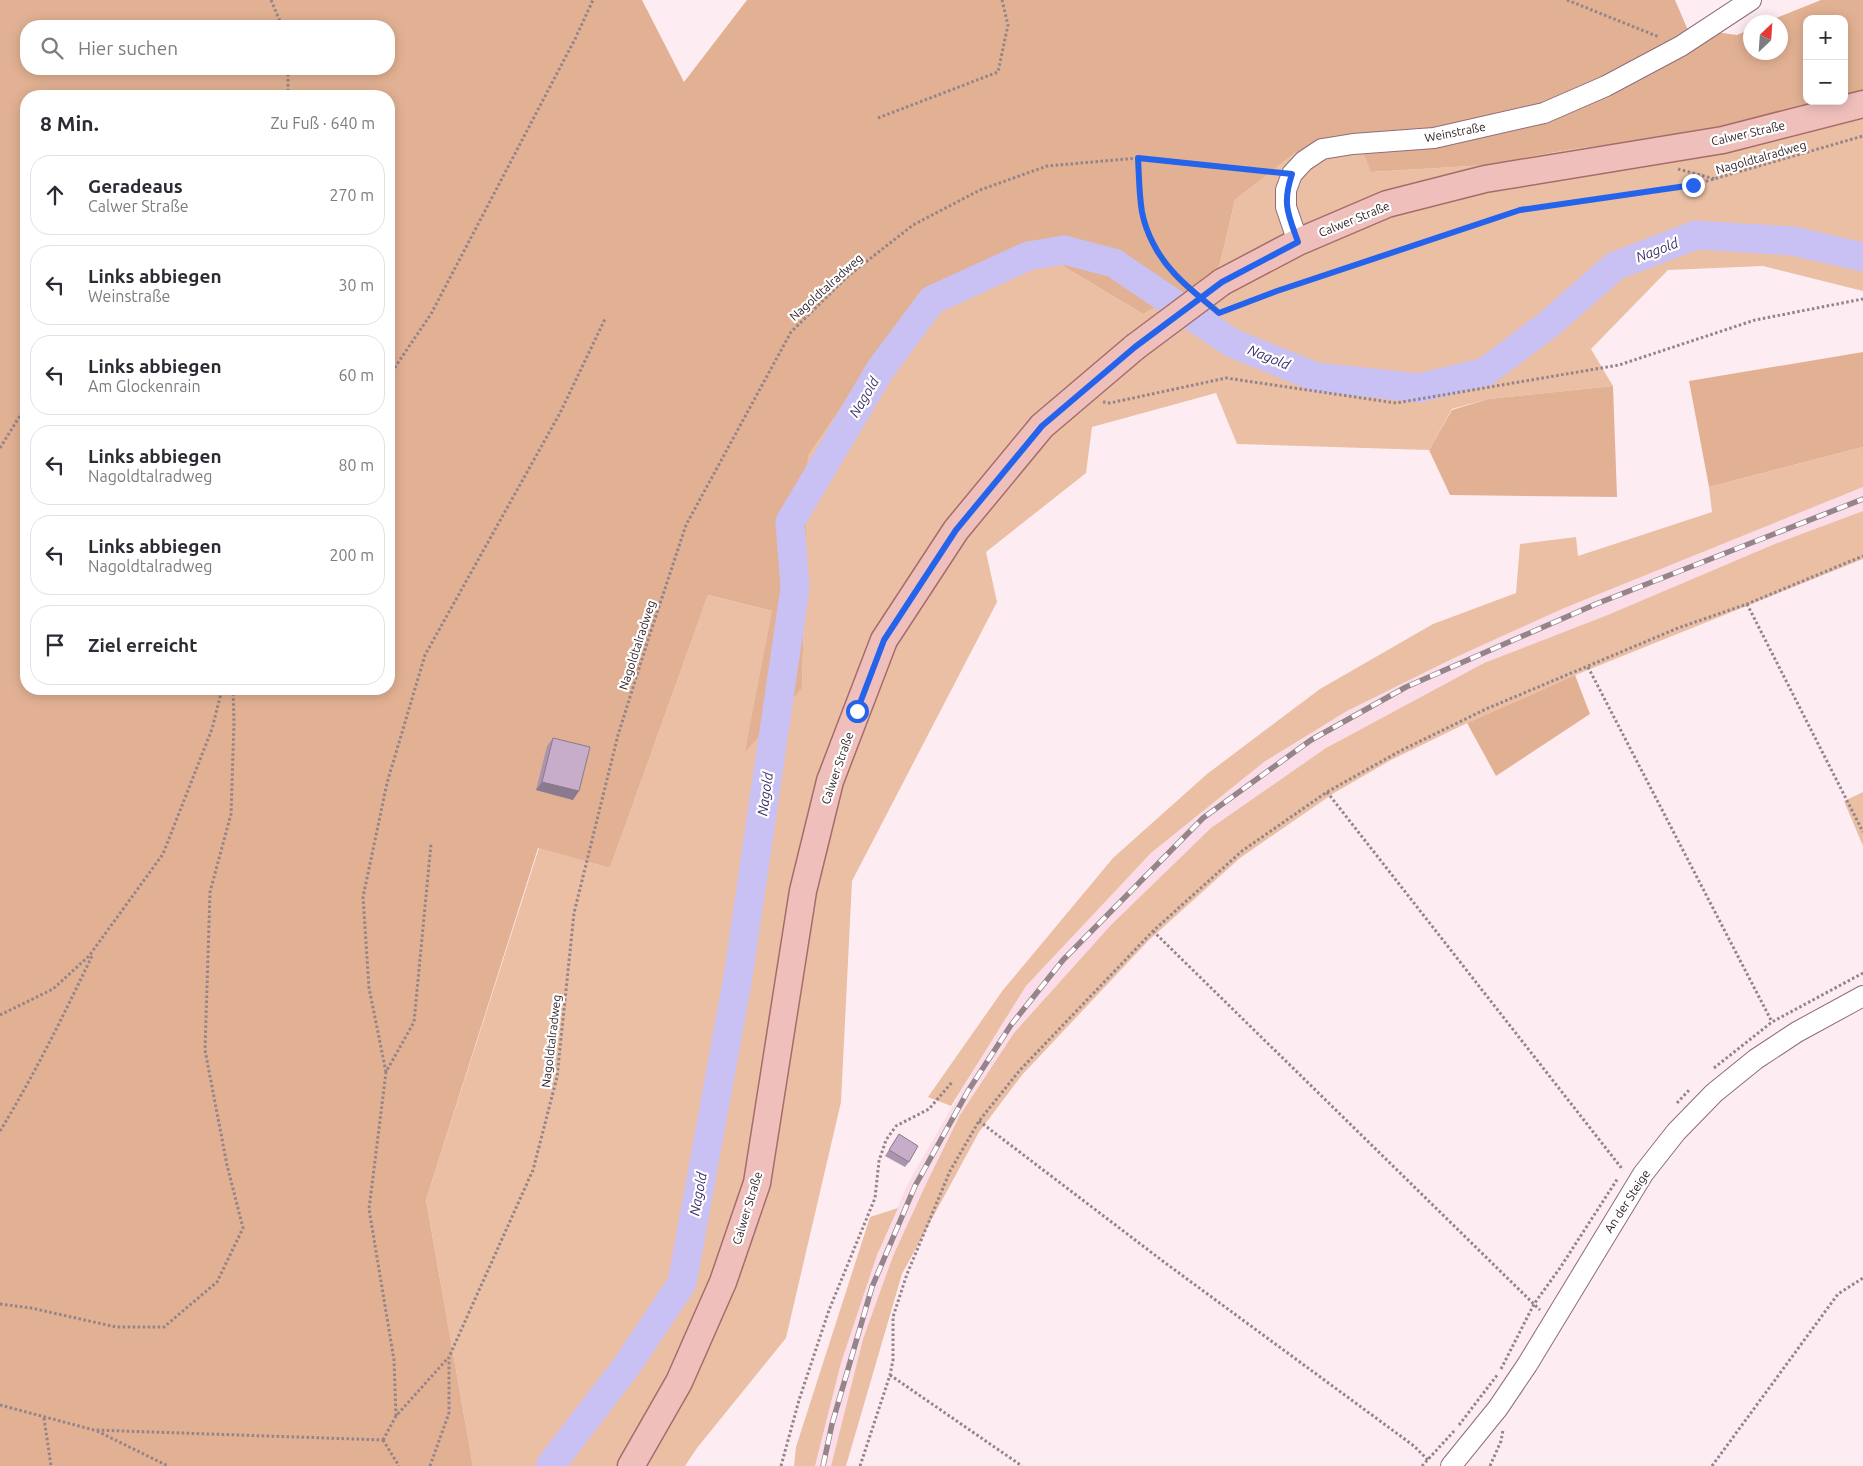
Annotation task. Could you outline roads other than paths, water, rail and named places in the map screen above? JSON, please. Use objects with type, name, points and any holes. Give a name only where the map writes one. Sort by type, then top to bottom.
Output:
[{"type":"main road","name":"Calwer Straße","points":[[631,1466],[679,1382],[723,1282],[757,1183],[802,891],[830,781],[884,640],[956,530],[1042,426],[1135,347],[1222,282],[1298,242],[1387,204],[1485,179],[1723,140],[1863,104]]},
{"type":"street","name":"Weinstraße","points":[[1298,242],[1286,207],[1286,190],[1292,174],[1304,161],[1322,149],[1353,144],[1434,138],[1544,112],[1606,86],[1681,46],[1750,0]]},
{"type":"street","name":"An der Steige","points":[[1451,1466],[1498,1408],[1527,1365],[1643,1174],[1676,1132],[1714,1094],[1756,1059],[1797,1032],[1863,996]]},
{"type":"waterway","name":"Nagold","points":[[550,1466],[628,1364],[682,1283],[738,977],[795,588],[790,522],[880,370],[932,300],[1028,256],[1064,250],[1114,263],[1232,343],[1316,377],[1419,388],[1485,372],[1549,324],[1615,266],[1696,235],[1793,241],[1863,257]]},
{"type":"railway","points":[[823,1466],[832,1424],[872,1287],[915,1186],[968,1091],[1011,1025],[1063,960],[1203,818],[1311,740],[1406,687],[1596,604],[1863,499]]}]
